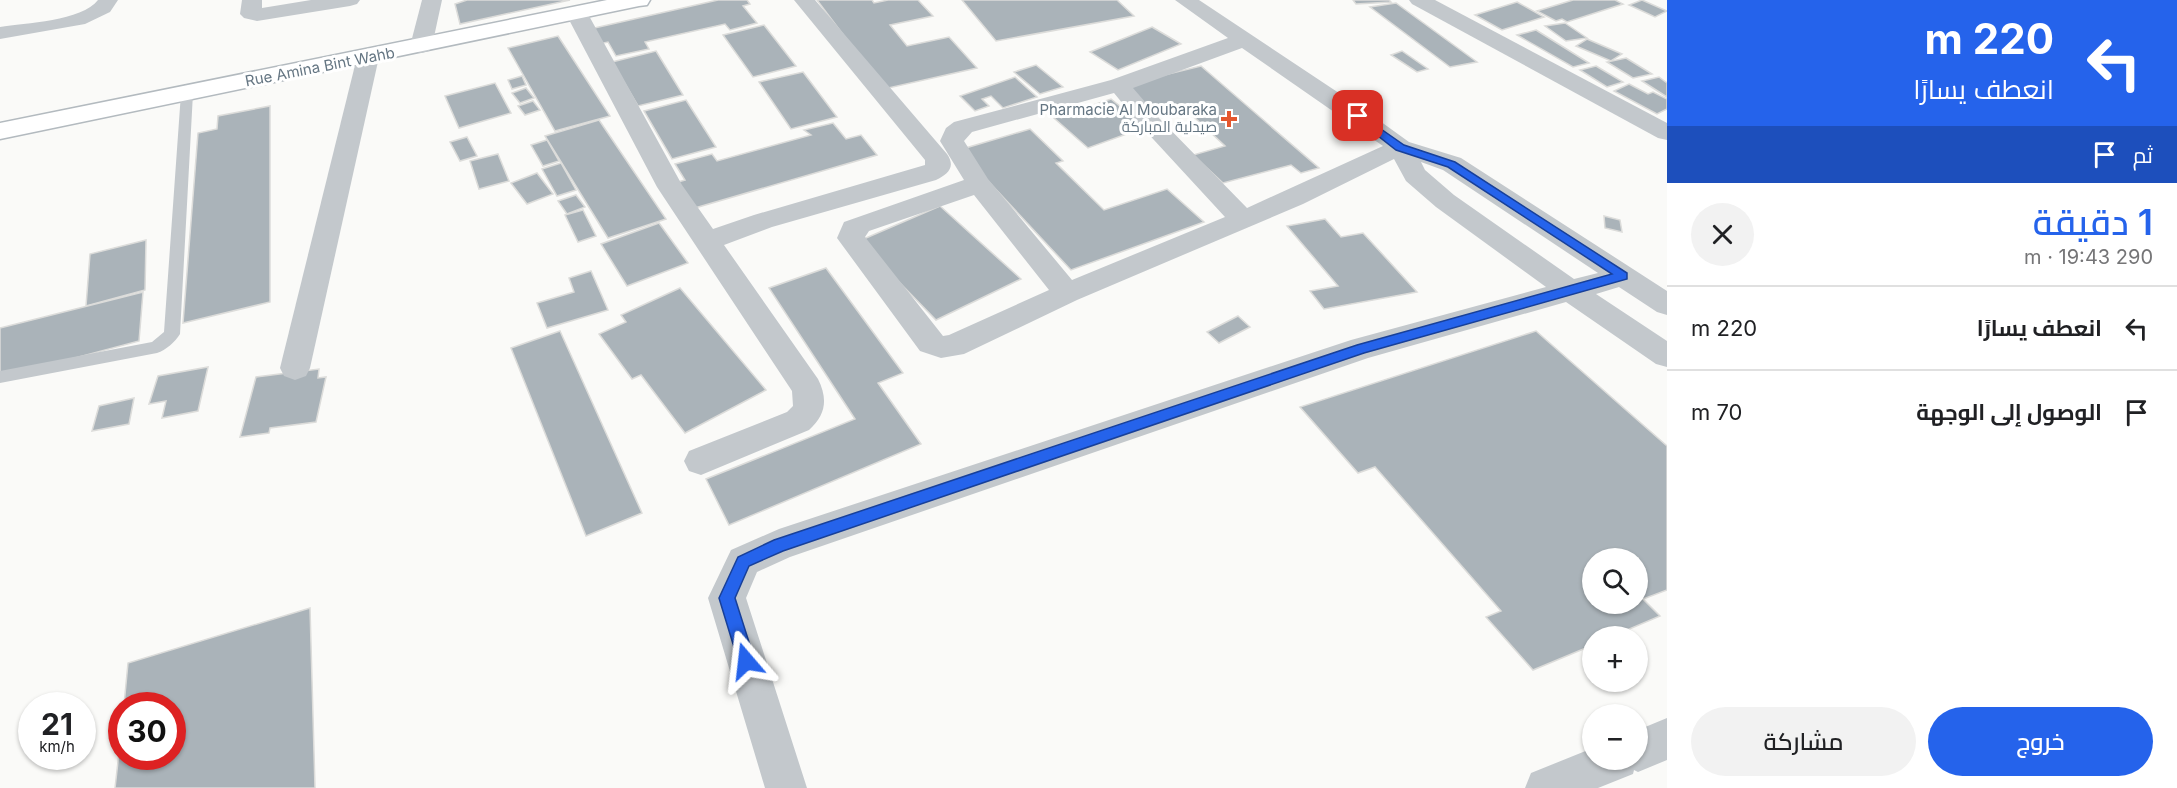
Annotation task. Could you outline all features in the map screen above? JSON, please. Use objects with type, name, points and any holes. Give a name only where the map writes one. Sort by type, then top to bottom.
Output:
[{"type":"main road","name":"Rue Amina Bint Wahb","points":[[0,131],[639,0]]},
{"type":"street","points":[[252,0],[251,14],[257,15],[350,0]]},
{"type":"street","points":[[421,46],[432,0]]},
{"type":"street","points":[[707,241],[753,224],[934,172],[939,166],[938,159],[804,0]]},
{"type":"street","points":[[1185,0],[1358,116],[1400,147],[1452,164],[1667,305]]},
{"type":"street","points":[[1419,0],[1667,133]]},
{"type":"street","points":[[0,33],[82,18],[103,6]]},
{"type":"street","points":[[577,14],[670,187],[807,388],[810,397],[806,414],[798,421],[701,461]]},
{"type":"street","points":[[1067,293],[979,184],[952,141],[953,136],[959,129],[1119,84],[1243,40]]},
{"type":"street","points":[[295,368],[368,57]]},
{"type":"street","points":[[1119,84],[1150,122],[1243,220]]},
{"type":"street","points":[[979,184],[860,225],[854,228],[851,238],[932,343],[941,347],[953,346],[1067,293],[1243,220],[1367,165],[1400,147]]},
{"type":"street","points":[[1400,147],[1415,175],[1445,201],[1568,290],[1667,356]]},
{"type":"street","points":[[786,788],[727,598],[744,561],[779,545],[1362,348],[1623,276]]},
{"type":"street","points":[[1648,747],[1667,739]]},
{"type":"street","points":[[1546,788],[1591,770]]},
{"type":"lane","points":[[0,377],[157,347],[172,333],[187,93]]},
{"type":"building","points":[[467,0],[570,0],[460,24],[455,4]]},
{"type":"building","points":[[718,0],[747,0],[750,4],[743,6],[757,23],[730,30],[725,24],[645,42],[649,49],[616,56],[608,42],[599,44],[590,29]]},
{"type":"building","points":[[817,0],[872,0],[874,3],[888,0],[918,0],[933,16],[890,25],[907,46],[949,37],[977,68],[884,89]]},
{"type":"building","points":[[962,0],[1117,0],[1134,16],[996,41]]},
{"type":"building","points":[[1353,0],[1389,0],[1391,2],[1356,4]]},
{"type":"building","points":[[1573,0],[1615,0],[1623,4],[1567,22],[1562,19],[1556,21],[1537,11]]},
{"type":"building","points":[[1642,0],[1667,11],[1655,17],[1629,5]]},
{"type":"building","points":[[1517,2],[1544,17],[1502,30],[1475,15]]},
{"type":"building","points":[[1396,3],[1477,62],[1450,67],[1370,7]]},
{"type":"building","points":[[1565,23],[1587,38],[1566,41],[1545,26]]},
{"type":"building","points":[[764,25],[796,66],[753,77],[723,35]]},
{"type":"building","points":[[1152,27],[1181,44],[1118,70],[1090,52]]},
{"type":"building","points":[[1536,30],[1589,63],[1573,67],[1517,35]]},
{"type":"building","points":[[558,36],[610,116],[555,131],[508,48]]},
{"type":"building","points":[[1587,39],[1622,54],[1611,61],[1576,46]]},
{"type":"building","points":[[656,51],[683,95],[638,106],[612,62]]},
{"type":"building","points":[[1402,51],[1428,69],[1417,72],[1391,55]]},
{"type":"building","points":[[1626,58],[1652,74],[1633,78],[1607,62]]},
{"type":"building","points":[[1036,65],[1063,87],[1040,94],[1014,72]]},
{"type":"building","name":"Pharmacie Al Moubaraka صيدلية المباركة","points":[[1201,66],[1319,168],[1301,173],[1291,165],[1223,183],[1193,155],[1225,146],[1180,104],[1151,112],[1123,85]]},
{"type":"building","points":[[1596,66],[1623,82],[1607,87],[1580,70]]},
{"type":"building","points":[[803,72],[837,117],[791,129],[759,82]]},
{"type":"building","points":[[522,76],[526,85],[512,89],[508,80]]},
{"type":"building","points":[[1015,77],[1037,97],[1003,108],[991,96],[982,99],[989,106],[975,111],[960,96]]},
{"type":"building","points":[[1659,77],[1667,83],[1667,97],[1642,81]]},
{"type":"building","points":[[495,83],[511,113],[459,128],[445,96]]},
{"type":"building","points":[[1629,84],[1648,94],[1653,92],[1667,99],[1667,109],[1657,114],[1614,91]]},
{"type":"building","points":[[526,88],[534,98],[520,103],[512,93]]},
{"type":"building","points":[[1111,99],[1146,127],[1088,148],[1054,118]]},
{"type":"building","points":[[686,100],[716,147],[672,159],[644,111]]},
{"type":"building","points":[[533,101],[540,110],[525,115],[518,106]]},
{"type":"building","points":[[270,106],[270,302],[183,323],[198,133],[217,129],[218,116]]},
{"type":"building","points":[[599,120],[666,219],[608,238],[545,136]]},
{"type":"building","points":[[833,123],[846,139],[861,135],[877,155],[688,210],[678,182],[685,180],[675,164],[712,154],[717,161],[811,135],[804,130]]},
{"type":"building","points":[[1030,129],[1063,161],[1056,163],[1104,210],[1167,189],[1204,222],[1071,270],[959,150]]},
{"type":"building","points":[[467,137],[477,156],[460,161],[450,142]]},
{"type":"building","points":[[547,140],[559,161],[543,166],[531,145]]},
{"type":"building","points":[[498,154],[509,181],[479,189],[470,161]]},
{"type":"building","points":[[561,163],[576,190],[557,196],[542,169]]},
{"type":"building","points":[[537,173],[553,194],[527,204],[511,183]]},
{"type":"building","points":[[576,195],[585,207],[567,214],[558,201]]},
{"type":"building","points":[[940,206],[1021,279],[936,320],[859,241]]},
{"type":"building","points":[[583,210],[596,236],[578,242],[565,215]]},
{"type":"building","points":[[1604,216],[1620,220],[1622,232],[1605,228]]},
{"type":"building","points":[[1325,219],[1341,237],[1363,233],[1417,292],[1324,309],[1310,291],[1338,286],[1287,226]]},
{"type":"building","points":[[659,223],[688,263],[627,286],[601,244]]},
{"type":"building","points":[[146,240],[145,290],[86,306],[90,254]]},
{"type":"building","points":[[826,268],[903,373],[878,383],[921,444],[729,525],[706,479],[855,419],[769,288]]},
{"type":"building","points":[[591,271],[608,310],[547,328],[537,303],[574,292],[569,278]]},
{"type":"building","points":[[680,288],[766,390],[685,433],[641,375],[632,379],[599,334],[626,322],[621,315]]},
{"type":"building","points":[[143,292],[139,341],[0,378],[0,328]]},
{"type":"building","points":[[1238,316],[1250,327],[1219,343],[1207,332]]},
{"type":"building","points":[[560,331],[642,513],[586,536],[511,348]]},
{"type":"building","points":[[1536,331],[1667,446],[1667,590],[1648,597],[1648,548],[1582,548],[1582,614],[1648,614],[1648,604],[1660,616],[1636,626],[1582,626],[1582,650],[1533,670],[1486,617],[1501,611],[1375,467],[1358,473],[1300,407]]},
{"type":"building","points":[[208,367],[198,411],[162,418],[166,401],[149,404],[158,376]]},
{"type":"building","points":[[319,369],[318,378],[326,377],[316,422],[270,428],[269,433],[240,437],[256,377]]},
{"type":"building","points":[[134,398],[129,424],[92,431],[99,406]]},
{"type":"building","points":[[310,608],[315,788],[115,788],[117,770],[186,770],[186,692],[125,692],[128,663]]},
{"type":"place","name":"Pharmacie Al Moubaraka صيدلية المباركة","points":[[1229,119]]},
{"type":"route","points":[[746,661],[727,598],[744,561],[779,545],[1362,348],[1623,276],[1452,164],[1400,147],[1358,116]]}]
